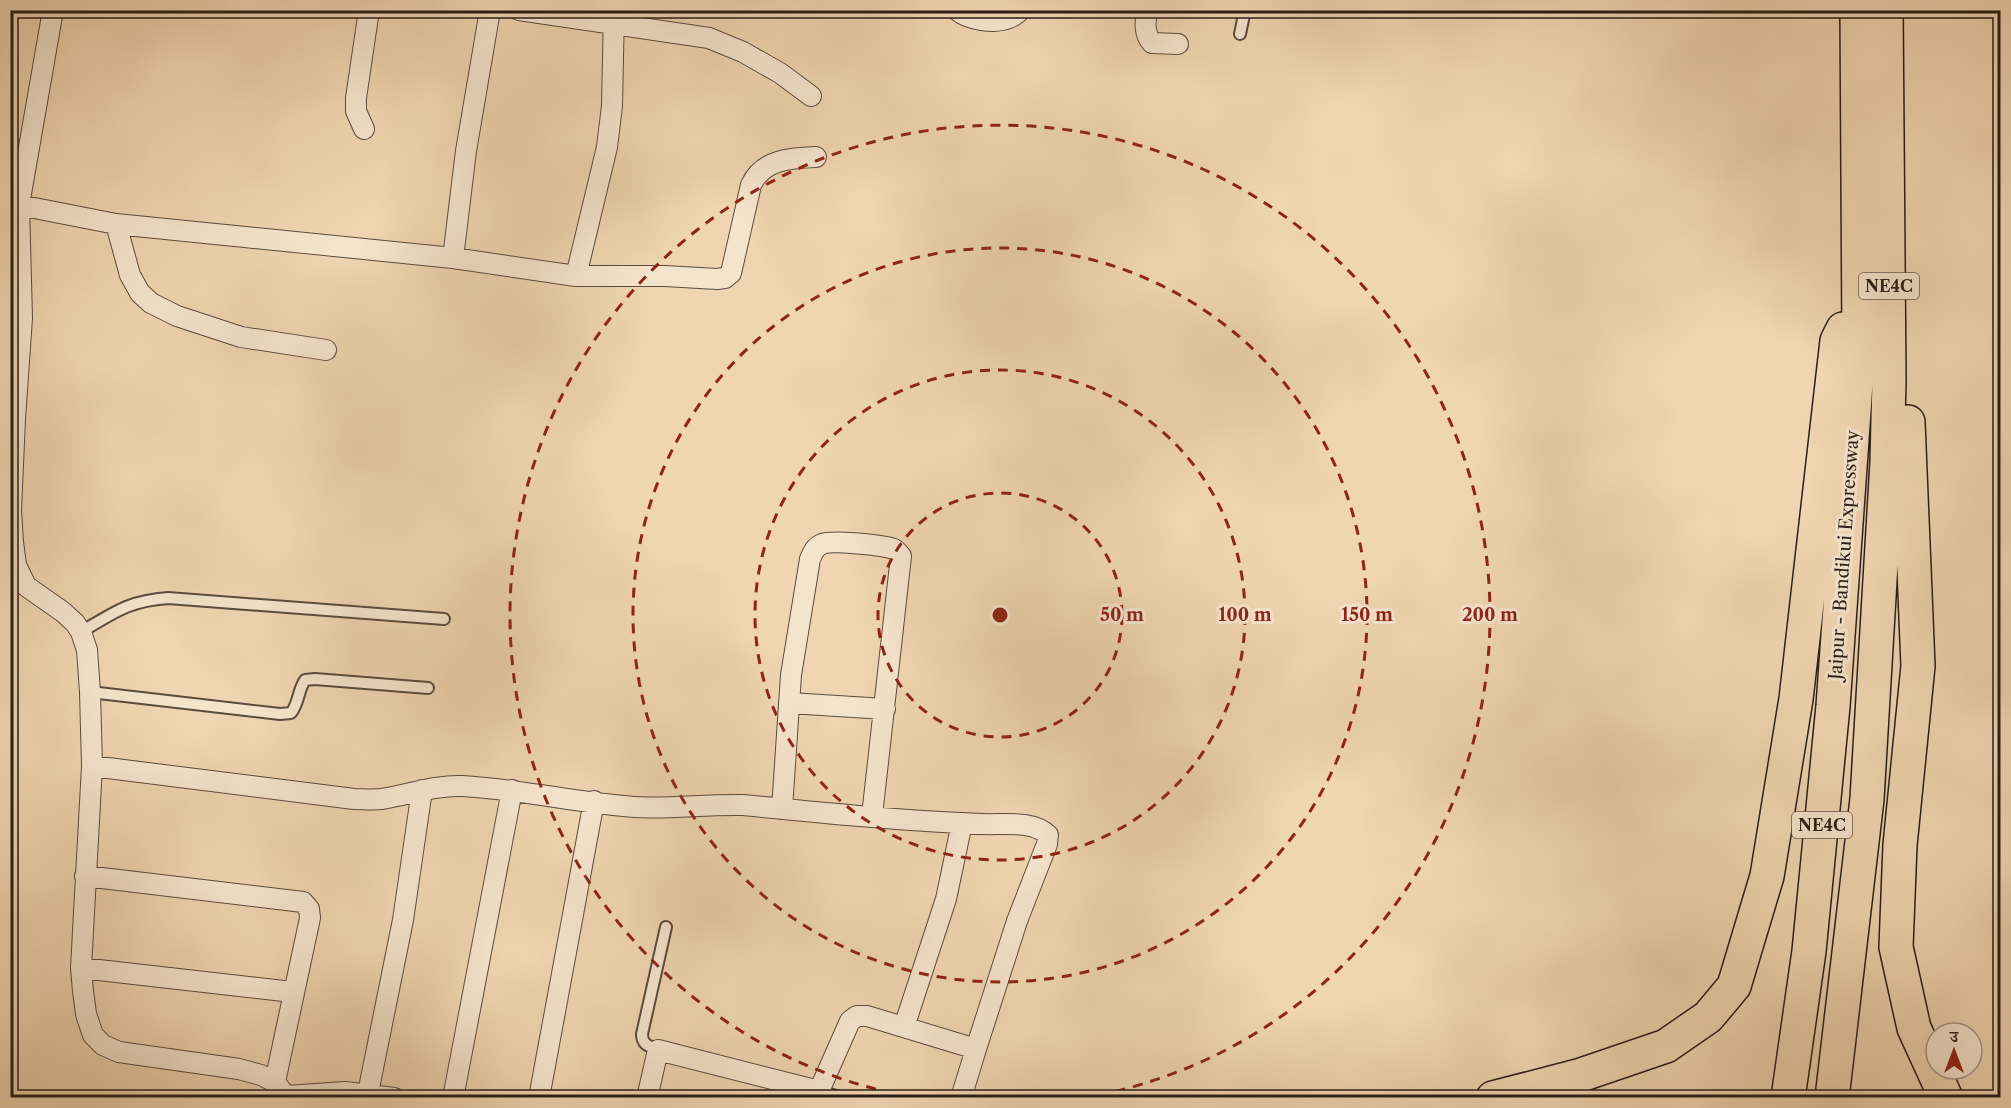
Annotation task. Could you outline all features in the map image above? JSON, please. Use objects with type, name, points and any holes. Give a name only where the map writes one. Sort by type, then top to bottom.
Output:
[{"type":"highway","name":"Jaipur - Bandikui Expressway","points":[[1788,1098],[1809,951],[1833,706],[1859,341],[1857,10]]},
{"type":"highway","name":"Jaipur - Bandikui Expressway","points":[[1832,1098],[1867,799],[1887,462],[1889,380],[1886,10]]},
{"type":"highway","points":[[1493,1098],[1578,1076],[1666,1046],[1708,1017],[1734,986],[1767,876],[1796,699],[1837,341],[1858,297]]},
{"type":"highway","points":[[1889,380],[1908,417],[1918,666],[1900,845],[1896,947],[1914,1028],[1946,1098]]},
{"type":"street","points":[[53,10],[19,205],[22,318],[13,417],[11,510],[18,587],[63,612],[75,622],[87,650],[92,766],[81,968],[86,1014],[93,1035],[103,1045],[119,1052],[261,1075],[283,1092],[368,1093],[394,1098]]},
{"type":"street","points":[[364,129],[356,111],[356,98],[369,10]]},
{"type":"street","points":[[453,258],[466,151],[490,10]]},
{"type":"street","points":[[519,10],[613,17],[709,38],[743,52],[780,73],[811,96]]},
{"type":"street","points":[[957,10],[964,16],[983,20],[1008,19],[1021,10]]},
{"type":"street","points":[[1147,10],[1145,28],[1147,38],[1152,44],[1178,44]]},
{"type":"street","points":[[576,276],[607,147],[612,106],[613,17]]},
{"type":"street","points":[[19,205],[116,224],[453,258],[576,276],[725,278],[734,266],[755,175],[781,159],[816,157]]},
{"type":"street","points":[[116,224],[130,275],[140,293],[151,303],[177,315],[241,337],[326,350]]},
{"type":"street","points":[[782,808],[789,703],[810,558],[814,550],[822,544],[832,542],[887,547],[896,550],[901,556],[872,816]]},
{"type":"street","points":[[789,703],[885,709]]},
{"type":"street","points":[[92,766],[354,799],[380,799],[443,786],[512,790],[631,807],[663,808],[743,804],[962,824],[1030,826],[1042,829],[1048,835],[1047,844],[1017,921],[961,1098]]},
{"type":"street","points":[[368,1093],[403,920],[422,790]]},
{"type":"street","points":[[453,1098],[512,790]]},
{"type":"street","points":[[539,1098],[594,801]]},
{"type":"street","points":[[904,1027],[946,899],[962,824]]},
{"type":"street","points":[[85,876],[303,902],[309,909],[310,918],[293,992],[283,1092]]},
{"type":"street","points":[[81,968],[293,992]]},
{"type":"street","points":[[647,1098],[658,1050],[819,1091],[850,1021],[857,1016],[867,1016],[976,1049]]},
{"type":"lane","points":[[1240,34],[1245,10]]},
{"type":"lane","points":[[81,632],[123,607],[145,600],[168,598],[444,619]]},
{"type":"lane","points":[[90,692],[280,714],[291,712],[296,706],[299,688],[305,680],[428,688]]},
{"type":"lane","points":[[658,1050],[645,1045],[642,1041],[642,1034],[666,927]]},
{"type":"lane","points":[[819,1091],[843,1098]]}]
